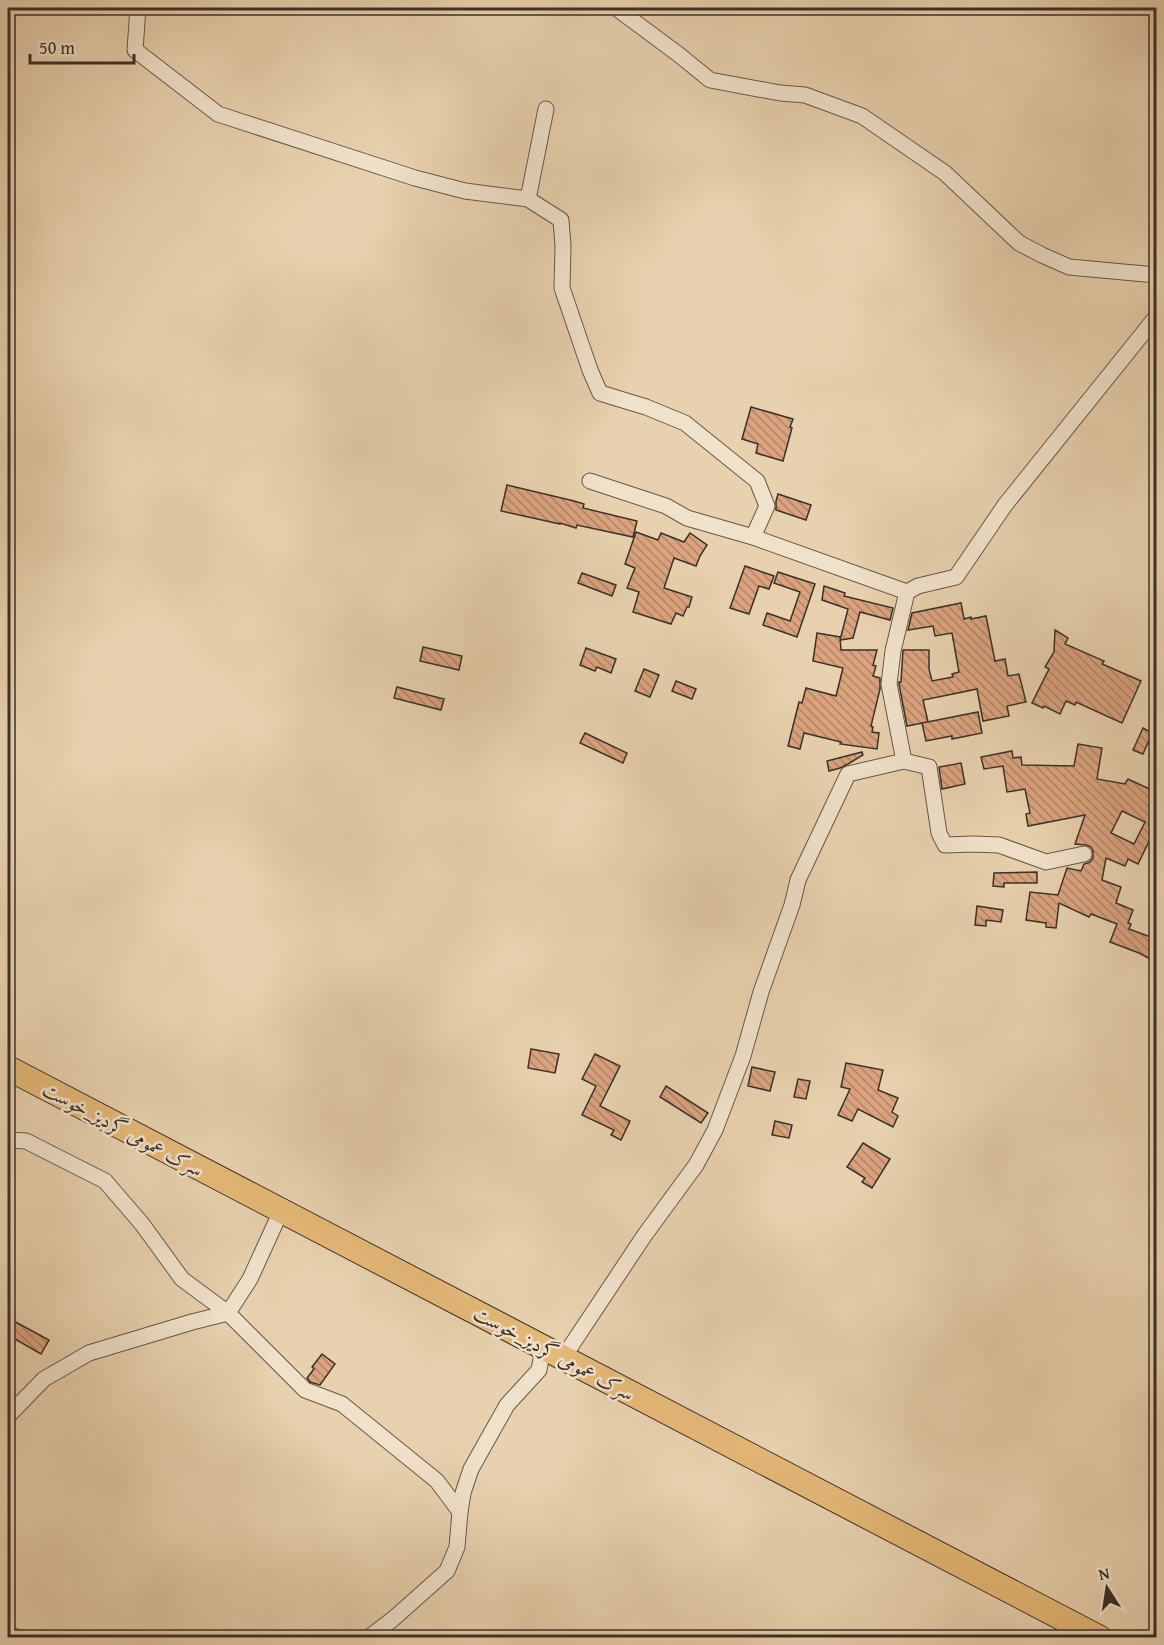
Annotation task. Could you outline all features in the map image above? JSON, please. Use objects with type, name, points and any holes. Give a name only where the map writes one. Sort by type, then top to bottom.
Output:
[{"type":"highway","name":"سرک عمومی گردیز_خوست","points":[[8,1068],[1101,1638]]},
{"type":"street","points":[[138,8],[135,50],[218,114],[415,178],[465,190],[528,199],[561,220],[562,288],[600,393],[646,407],[685,423],[757,481],[767,506],[753,537]]},
{"type":"street","points":[[616,8],[710,80],[805,96],[861,116],[945,173],[1019,243],[1042,255],[1069,267],[1156,275]]},
{"type":"street","points":[[528,199],[546,109]]},
{"type":"street","points":[[904,761],[889,684],[893,651],[907,592],[918,586],[956,577],[1005,505],[1156,317]]},
{"type":"street","points":[[590,481],[666,506],[687,518],[753,537],[907,592]]},
{"type":"street","points":[[368,1638],[447,1571],[457,1547],[463,1493],[471,1469],[507,1405],[553,1353],[696,1165],[715,1130],[743,1056],[761,992],[792,905],[798,880],[848,774],[904,761],[929,767],[939,833],[945,845],[999,845],[1046,862],[1084,854]]},
{"type":"street","points":[[8,1140],[26,1141],[105,1181],[142,1224],[182,1279],[228,1313],[305,1390],[342,1404],[437,1481],[460,1512]]},
{"type":"street","points":[[8,1416],[44,1379],[89,1353],[228,1313],[250,1279],[280,1211]]},
{"type":"street","points":[[8,1634],[18,1638]]},
{"type":"building","points":[[751,407],[793,419],[783,461],[756,453],[758,444],[742,439]]},
{"type":"building","points":[[507,485],[574,501],[584,504],[583,508],[637,521],[633,537],[577,525],[576,528],[501,511]]},
{"type":"building","points":[[778,494],[811,505],[806,520],[776,510]]},
{"type":"building","points":[[636,532],[658,540],[661,533],[684,542],[690,533],[707,545],[696,566],[674,558],[664,588],[692,597],[683,616],[676,613],[671,624],[633,612],[639,592],[627,588],[635,568],[625,564]]},
{"type":"building","points":[[745,566],[774,576],[769,589],[759,586],[749,614],[730,608]]},
{"type":"building","points":[[778,572],[815,584],[797,637],[763,625],[767,613],[790,621],[800,592],[774,583]]},
{"type":"building","points":[[582,573],[616,585],[612,596],[578,583]]},
{"type":"building","points":[[824,586],[845,593],[844,596],[893,608],[890,620],[860,612],[853,638],[840,640],[848,609],[822,600]]},
{"type":"building","points":[[961,603],[964,619],[986,616],[995,661],[1005,659],[1008,676],[1019,674],[1026,702],[1007,706],[1009,716],[983,721],[977,689],[923,700],[928,722],[907,726],[899,684],[903,650],[929,650],[929,669],[932,681],[953,677],[952,674],[959,672],[952,633],[935,636],[933,626],[908,630],[912,613]]},
{"type":"building","points":[[1055,630],[1068,638],[1065,644],[1141,681],[1122,723],[1076,702],[1075,705],[1066,701],[1060,714],[1032,703],[1049,669],[1045,667],[1054,652]]},
{"type":"building","points":[[817,633],[840,637],[841,650],[877,650],[873,676],[880,678],[880,689],[871,726],[873,727],[872,732],[879,733],[877,749],[840,744],[841,742],[804,733],[800,749],[788,746],[799,702],[802,703],[806,688],[836,696],[843,668],[813,661]]},
{"type":"building","points":[[423,647],[462,656],[459,670],[420,661]]},
{"type":"building","points":[[586,648],[616,659],[611,673],[597,667],[595,671],[580,665]]},
{"type":"building","points":[[644,669],[659,675],[650,697],[635,691]]},
{"type":"building","points":[[676,681],[696,689],[692,699],[672,691]]},
{"type":"building","points":[[397,687],[444,699],[441,710],[394,698]]},
{"type":"building","points":[[978,712],[982,733],[926,741],[922,723]]},
{"type":"building","points":[[1143,728],[1152,733],[1143,754],[1133,750]]},
{"type":"building","points":[[585,733],[627,753],[623,763],[580,743]]},
{"type":"building","points":[[1078,744],[1102,748],[1097,779],[1125,784],[1128,779],[1156,792],[1156,827],[1138,864],[1128,859],[1125,866],[1106,858],[1102,880],[1121,887],[1116,903],[1133,910],[1128,923],[1131,924],[1129,929],[1156,939],[1156,962],[1110,942],[1117,924],[1091,914],[1089,917],[1059,903],[1056,928],[1046,927],[1046,923],[1026,920],[1030,892],[1058,895],[1067,868],[1081,871],[1084,864],[1093,858],[1091,847],[1075,844],[1085,815],[1028,826],[1026,814],[1030,813],[1025,789],[1007,792],[1003,766],[984,769],[981,757],[1012,751],[1013,758],[1021,757],[1022,765],[1074,766]],"holes":[[[1122,811],[1145,822],[1134,844],[1111,833]]]},
{"type":"building","points":[[862,752],[863,755],[848,764],[829,771],[827,761]]},
{"type":"building","points":[[961,763],[965,784],[942,789],[939,767]]},
{"type":"building","points":[[1037,872],[1037,883],[1004,883],[1004,887],[993,886],[994,873]]},
{"type":"building","points":[[977,906],[1003,910],[1001,922],[986,920],[986,926],[975,925]]},
{"type":"building","points":[[531,1049],[559,1054],[555,1073],[528,1068]]},
{"type":"building","points":[[595,1054],[620,1066],[600,1106],[630,1121],[621,1140],[611,1135],[614,1130],[582,1115],[596,1086],[582,1079]]},
{"type":"building","points":[[846,1063],[883,1070],[878,1090],[898,1098],[892,1112],[898,1116],[893,1127],[858,1109],[852,1121],[838,1115],[850,1089],[841,1087]]},
{"type":"building","points":[[752,1067],[775,1072],[770,1091],[748,1086]]},
{"type":"building","points":[[798,1079],[810,1081],[806,1099],[794,1097]]},
{"type":"building","points":[[666,1086],[708,1113],[701,1123],[660,1097]]},
{"type":"building","points":[[775,1121],[792,1125],[789,1138],[772,1135]]},
{"type":"building","points":[[863,1143],[890,1159],[872,1188],[862,1182],[865,1178],[847,1167]]},
{"type":"building","points":[[8,1318],[49,1340],[41,1354],[8,1335]]},
{"type":"building","points":[[322,1354],[335,1364],[320,1385],[310,1382],[307,1378]]}]
